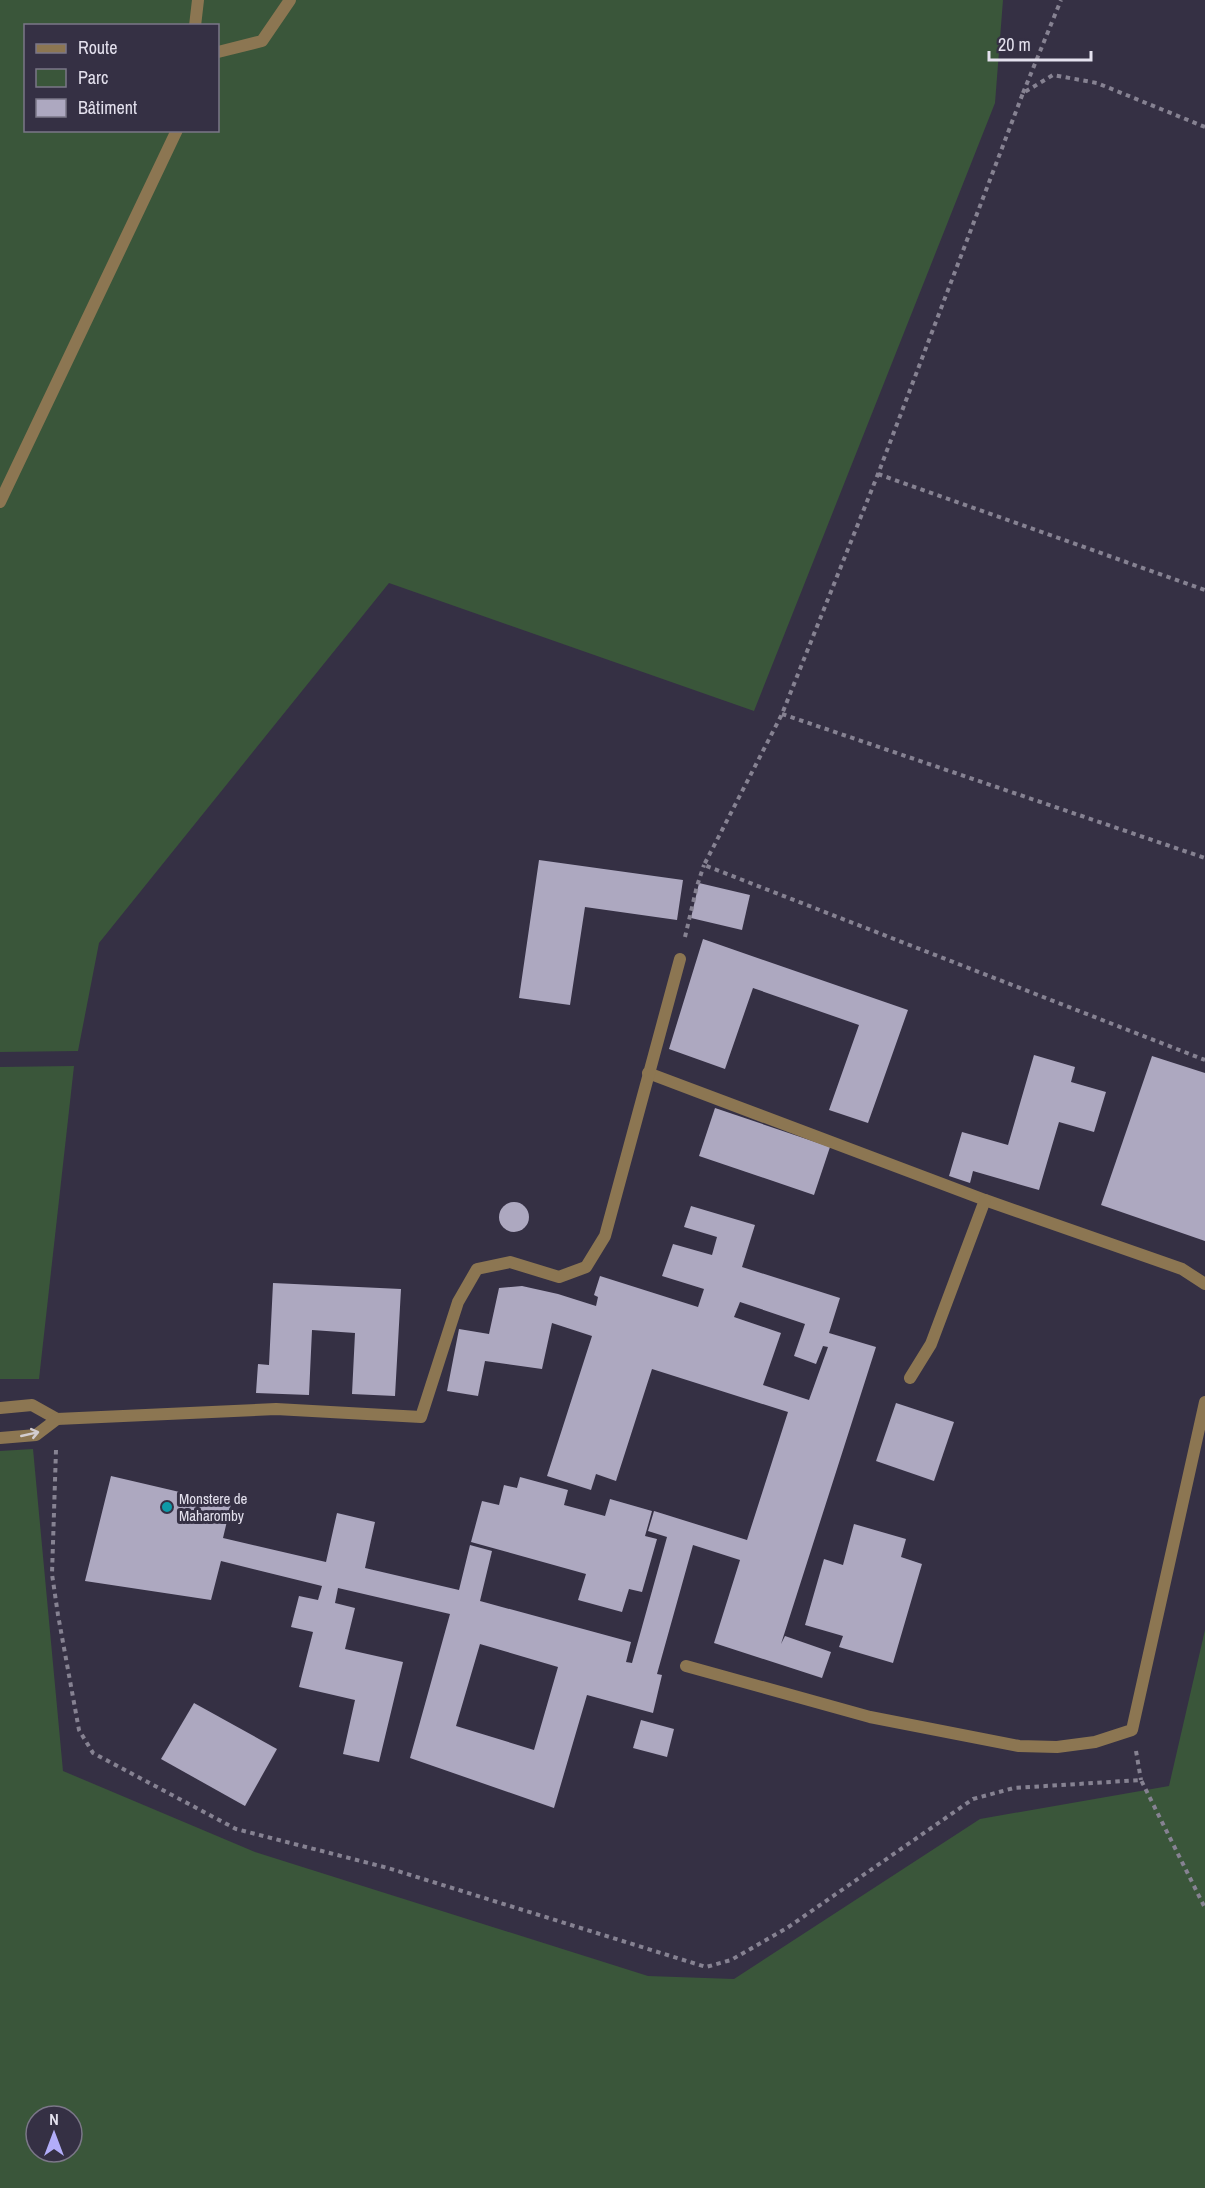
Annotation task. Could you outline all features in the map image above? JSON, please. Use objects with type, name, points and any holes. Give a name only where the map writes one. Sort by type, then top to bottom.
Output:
[{"type":"street","points":[[195,24],[198,0]]},
{"type":"street","points":[[219,52],[262,41],[291,0]]},
{"type":"street","points":[[0,502],[176,132]]},
{"type":"street","points":[[0,1408],[32,1405],[57,1419],[276,1409],[421,1417],[458,1302],[477,1269],[510,1262],[559,1277],[586,1267],[605,1236],[680,959]]},
{"type":"street","points":[[648,1072],[985,1200],[1182,1269],[1205,1284]]},
{"type":"street","points":[[910,1378],[932,1344],[985,1200]]},
{"type":"street","points":[[686,1666],[870,1717],[1019,1746],[1057,1747],[1095,1743],[1132,1730],[1205,1402]]},
{"type":"street","points":[[0,1438],[36,1435],[57,1419]]},
{"type":"path","points":[[680,959],[690,912],[704,865],[782,714],[878,474],[1023,93],[1061,0]]},
{"type":"path","points":[[1023,93],[1053,75],[1097,83],[1205,127]]},
{"type":"path","points":[[878,474],[1205,590]]},
{"type":"path","points":[[782,714],[1205,858]]},
{"type":"path","points":[[704,865],[1205,1060]]},
{"type":"path","points":[[57,1419],[52,1574],[80,1730],[93,1753],[236,1829],[388,1868],[706,1967],[731,1960],[787,1928],[973,1800],[1014,1788],[1141,1780],[1205,1908]]},
{"type":"green space","points":[[0,0],[1003,0],[995,103],[754,711],[389,583],[99,943],[78,1051],[0,1052]]},
{"type":"green space","points":[[74,1066],[39,1379],[0,1379],[0,1067]]},
{"type":"green space","points":[[33,1449],[63,1771],[255,1852],[648,1976],[734,1979],[980,1819],[1169,1786],[1205,1630],[1205,2188],[0,2188],[0,1451]]},
{"type":"building","points":[[539,860],[683,880],[677,920],[585,907],[570,1005],[519,998]]},
{"type":"building","points":[[699,883],[750,895],[742,930],[691,918]]},
{"type":"building","points":[[703,939],[908,1010],[868,1123],[829,1110],[859,1025],[753,988],[725,1069],[669,1049]]},
{"type":"building","points":[[1034,1055],[1075,1067],[1071,1082],[1106,1092],[1094,1132],[1059,1122],[1039,1190],[973,1171],[970,1183],[949,1176],[962,1132],[1008,1145]]},
{"type":"building","points":[[1152,1056],[1205,1073],[1205,1241],[1101,1205]]},
{"type":"building","points":[[715,1108],[830,1147],[814,1195],[699,1156]]},
{"type":"building","points":[[514,1202],[525,1206],[529,1217],[525,1228],[514,1232],[503,1228],[499,1217],[503,1206]]},
{"type":"building","name":"Monstere de Maharomby","points":[[691,1206],[755,1225],[742,1267],[840,1298],[829,1333],[876,1347],[781,1644],[785,1636],[831,1652],[822,1678],[714,1643],[740,1560],[693,1545],[657,1674],[662,1675],[653,1713],[587,1695],[554,1808],[410,1758],[450,1614],[338,1588],[335,1603],[355,1608],[345,1649],[403,1662],[379,1762],[343,1754],[355,1700],[299,1687],[313,1632],[291,1627],[299,1596],[318,1600],[322,1586],[221,1561],[211,1600],[85,1581],[111,1476],[231,1504],[223,1538],[326,1562],[337,1513],[375,1522],[365,1568],[459,1590],[470,1545],[492,1551],[480,1601],[631,1642],[626,1662],[632,1663],[667,1537],[648,1531],[654,1511],[747,1540],[788,1412],[652,1369],[616,1481],[596,1474],[591,1490],[547,1476],[592,1336],[552,1323],[542,1369],[485,1361],[478,1396],[447,1391],[459,1329],[489,1334],[499,1288],[522,1286],[596,1306],[598,1297],[594,1295],[600,1276],[698,1307],[704,1289],[662,1276],[673,1244],[712,1255],[717,1237],[684,1227]],"holes":[[[740,1302],[805,1324],[794,1356],[816,1364],[823,1346],[828,1347],[809,1400],[763,1385],[781,1333],[734,1317]],[[480,1644],[558,1667],[534,1750],[456,1726]]]},
{"type":"building","points":[[273,1283],[401,1289],[395,1396],[352,1394],[355,1333],[312,1330],[309,1395],[256,1393],[258,1364],[269,1365]]},
{"type":"building","points":[[896,1403],[954,1422],[934,1481],[876,1461]]},
{"type":"building","points":[[520,1477],[568,1490],[564,1505],[605,1516],[610,1499],[652,1511],[645,1536],[657,1539],[642,1592],[629,1589],[622,1612],[578,1600],[586,1574],[471,1542],[482,1501],[499,1505],[504,1485],[517,1488]]},
{"type":"building","points":[[854,1524],[906,1539],[901,1557],[922,1564],[893,1663],[839,1647],[843,1636],[805,1625],[824,1559],[843,1565]]},
{"type":"building","points":[[194,1703],[277,1749],[245,1806],[161,1759]]},
{"type":"building","points":[[641,1720],[674,1729],[667,1757],[633,1748]]},
{"type":"place","name":"Monstere de Maharomby","points":[[167,1507]]}]
